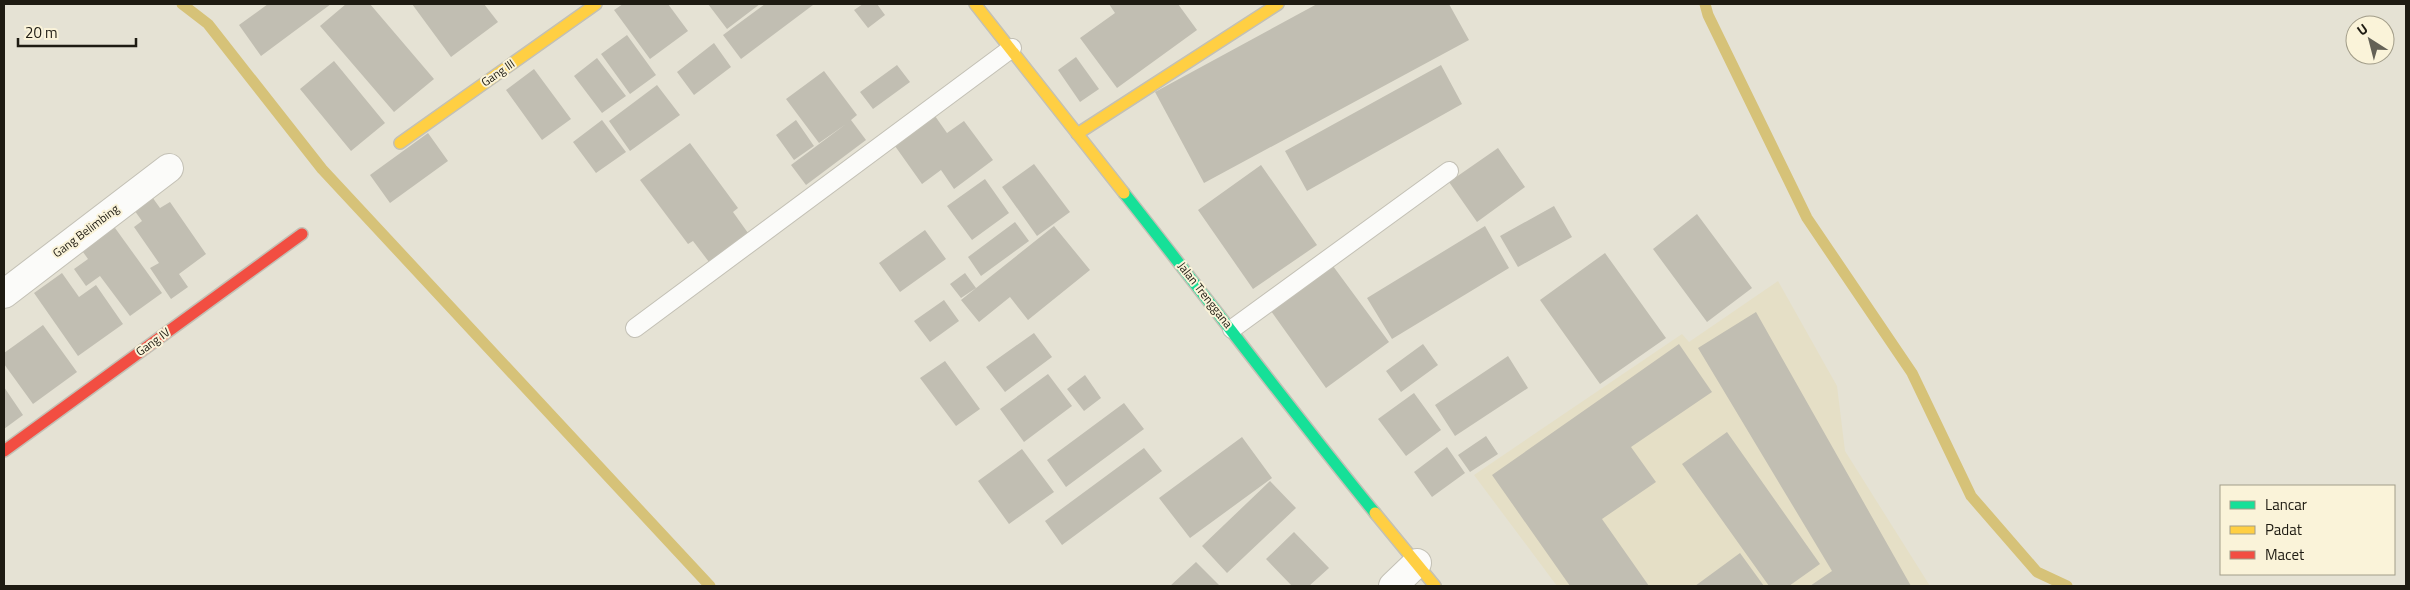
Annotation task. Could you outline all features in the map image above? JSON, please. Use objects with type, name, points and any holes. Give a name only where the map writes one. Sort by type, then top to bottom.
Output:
[{"type":"street","name":"Gang III","points":[[400,143],[596,4]]},
{"type":"street","name":"Jalan Trenggana","points":[[975,4],[1012,48],[1318,442],[1435,586]]},
{"type":"street","points":[[1077,134],[1278,4]]},
{"type":"street","name":"Gang Belimbing","points":[[4,294],[169,168]]},
{"type":"street","name":"Gang IV","points":[[4,451],[302,234]]},
{"type":"street","points":[[1393,586],[1417,563]]},
{"type":"lane","points":[[635,328],[1012,48]]},
{"type":"lane","points":[[1232,329],[1449,171]]},
{"type":"shaded area","points":[[1778,281],[1837,386],[1845,451],[1930,586],[1557,586],[1474,475],[1682,334],[1689,342]]},
{"type":"building","points":[[268,4],[331,4],[261,56],[239,25]]},
{"type":"building","points":[[346,4],[370,4],[434,79],[394,112],[320,26]]},
{"type":"building","points":[[412,4],[484,4],[498,22],[451,57]]},
{"type":"building","points":[[623,4],[668,4],[688,31],[650,59],[614,10]]},
{"type":"building","points":[[708,4],[760,4],[727,29]]},
{"type":"building","points":[[765,4],[813,5],[741,59],[723,35]]},
{"type":"building","points":[[863,4],[877,4],[885,15],[868,28],[854,10]]},
{"type":"building","points":[[1109,4],[1178,4],[1197,30],[1117,88],[1080,38],[1115,13]]},
{"type":"building","points":[[1317,4],[1449,4],[1469,40],[1204,183],[1155,92]]},
{"type":"building","points":[[627,35],[656,75],[630,94],[601,54]]},
{"type":"building","points":[[714,43],[731,67],[694,95],[677,72]]},
{"type":"building","points":[[1076,57],[1099,89],[1080,102],[1058,70]]},
{"type":"building","points":[[597,58],[626,96],[602,113],[574,76]]},
{"type":"building","points":[[334,61],[385,123],[351,151],[300,89]]},
{"type":"building","points":[[897,65],[910,82],[873,109],[860,92]]},
{"type":"building","points":[[1441,65],[1462,104],[1307,191],[1285,151]]},
{"type":"building","points":[[534,69],[571,119],[542,140],[506,90]]},
{"type":"building","points":[[824,71],[857,115],[851,120],[866,140],[806,185],[791,165],[846,124],[819,143],[786,99]]},
{"type":"building","points":[[657,85],[680,115],[630,151],[609,121]]},
{"type":"building","points":[[935,116],[947,133],[964,121],[993,160],[954,189],[941,170],[922,184],[895,146]]},
{"type":"building","points":[[602,120],[626,152],[596,173],[573,142]]},
{"type":"building","points":[[796,120],[814,146],[794,160],[776,135]]},
{"type":"building","points":[[428,133],[448,161],[390,203],[370,175]]},
{"type":"building","points":[[690,143],[738,208],[733,212],[748,233],[709,262],[693,241],[688,244],[640,180]]},
{"type":"building","points":[[1498,148],[1525,187],[1477,222],[1449,182]]},
{"type":"building","points":[[1034,164],[1070,212],[1037,236],[1002,187]]},
{"type":"building","points":[[1261,165],[1317,245],[1253,289],[1198,210]]},
{"type":"building","points":[[985,179],[1009,213],[972,240],[947,206]]},
{"type":"building","points":[[150,194],[160,208],[170,202],[206,254],[179,274],[188,287],[171,299],[150,268],[159,263],[134,227],[142,221],[132,207]]},
{"type":"building","points":[[1554,206],[1572,237],[1518,267],[1500,236]]},
{"type":"building","points":[[1697,214],[1752,288],[1707,322],[1653,249]]},
{"type":"building","points":[[110,221],[162,293],[130,316],[100,276],[86,286],[74,269],[88,259],[78,245]]},
{"type":"building","points":[[1015,222],[1029,241],[981,276],[968,257]]},
{"type":"building","points":[[1054,226],[1090,270],[1028,320],[1010,297],[979,322],[961,300]]},
{"type":"building","points":[[1485,226],[1509,268],[1392,339],[1367,298]]},
{"type":"building","points":[[925,230],[946,259],[900,292],[879,263]]},
{"type":"building","points":[[1605,253],[1666,338],[1600,384],[1540,300]]},
{"type":"building","points":[[1333,266],[1389,342],[1326,388],[1271,311]]},
{"type":"building","points":[[62,273],[79,297],[96,285],[123,324],[78,356],[34,293]]},
{"type":"building","points":[[965,273],[976,288],[961,298],[950,284]]},
{"type":"building","points":[[944,300],[959,321],[930,342],[914,321]]},
{"type":"building","points":[[1756,312],[1911,586],[1810,586],[1832,571],[1698,348]]},
{"type":"building","points":[[43,325],[77,372],[33,404],[4,364],[4,353]]},
{"type":"building","points":[[1034,333],[1052,357],[1005,392],[986,367]]},
{"type":"building","points":[[1423,344],[1438,365],[1401,392],[1386,371]]},
{"type":"building","points":[[1679,344],[1712,392],[1631,447],[1656,482],[1602,519],[1649,586],[1570,586],[1492,475]]},
{"type":"building","points":[[1508,356],[1528,388],[1455,436],[1435,405]]},
{"type":"building","points":[[945,361],[980,409],[956,426],[920,378]]},
{"type":"building","points":[[1048,374],[1072,406],[1024,442],[1000,409]]},
{"type":"building","points":[[1085,375],[1101,398],[1084,411],[1067,389]]},
{"type":"building","points":[[4,387],[23,415],[4,429]]},
{"type":"building","points":[[1414,393],[1441,430],[1406,456],[1378,419]]},
{"type":"building","points":[[1124,403],[1144,429],[1066,487],[1047,460]]},
{"type":"building","points":[[1727,432],[1820,564],[1789,586],[1769,586],[1682,464]]},
{"type":"building","points":[[1486,436],[1498,454],[1470,472],[1458,455]]},
{"type":"building","points":[[1242,437],[1272,478],[1190,538],[1159,498]]},
{"type":"building","points":[[1447,447],[1465,473],[1432,497],[1414,472]]},
{"type":"building","points":[[1144,448],[1162,471],[1062,545],[1045,521]]},
{"type":"building","points":[[1022,449],[1054,492],[1009,524],[978,481]]},
{"type":"building","points":[[1270,481],[1296,508],[1227,573],[1202,546]]},
{"type":"building","points":[[1294,532],[1329,568],[1309,586],[1292,586],[1266,559]]},
{"type":"building","points":[[1740,553],[1764,586],[1695,586]]},
{"type":"building","points":[[1196,562],[1220,586],[1170,586]]},
{"type":"waterway","points":[[182,4],[208,24],[322,169],[710,586]]},
{"type":"waterway","points":[[1705,4],[1708,15],[1807,218],[1912,373],[1971,496],[2037,572],[2067,586]]},
{"type":"traffic: fast","points":[[1124,193],[1311,434],[1375,513]]},
{"type":"traffic: slow","points":[[400,143],[596,4]]},
{"type":"traffic: slow","points":[[975,4],[1124,193]]},
{"type":"traffic: slow","points":[[1077,134],[1278,4]]},
{"type":"traffic: slow","points":[[1375,513],[1435,586]]},
{"type":"traffic: jam","points":[[4,451],[302,234]]}]
